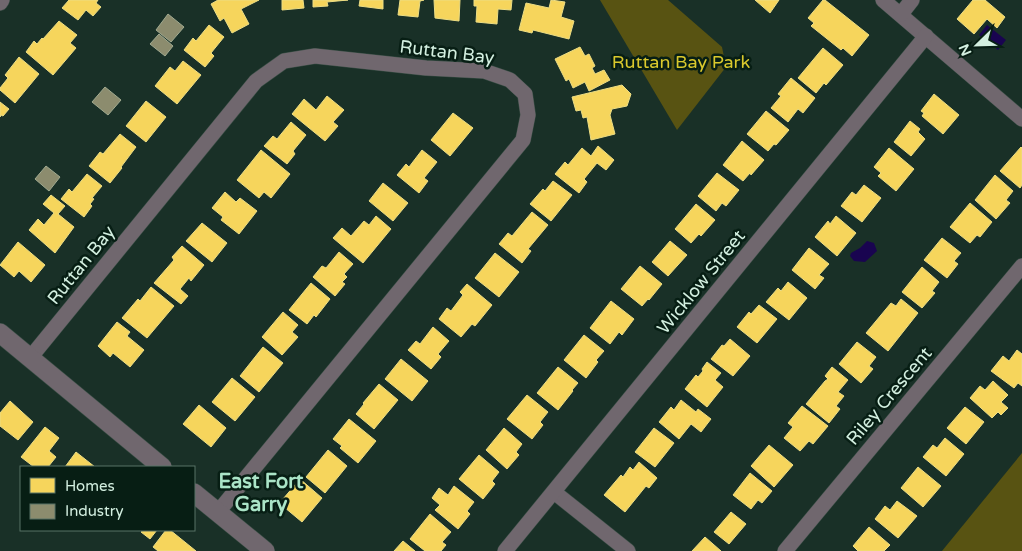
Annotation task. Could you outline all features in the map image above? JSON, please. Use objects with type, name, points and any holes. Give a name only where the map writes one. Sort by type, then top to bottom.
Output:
[{"type":"street","points":[[883,0],[1022,119]]},
{"type":"street","points":[[901,14],[912,0]]},
{"type":"street","name":"Wicklow Street","points":[[505,551],[926,36]]},
{"type":"street","name":"Ruttan Bay","points":[[30,358],[256,82],[284,61],[315,56],[426,68],[484,71],[510,80],[525,94],[528,115],[523,140],[218,512]]},
{"type":"street","name":"Riley Crescent","points":[[785,551],[1022,266]]},
{"type":"street","points":[[0,333],[161,466]]},
{"type":"street","points":[[554,492],[628,551]]},
{"type":"street","points":[[195,494],[265,551]]},
{"type":"green space","name":"Ruttan Bay Park","points":[[600,0],[668,0],[722,47],[726,67],[677,130]]},
{"type":"green space","points":[[1022,453],[1022,551],[942,551]]},
{"type":"shaded area","points":[[987,25],[1006,40],[998,50],[979,35]]},
{"type":"shaded area","points":[[867,241],[874,243],[877,251],[865,262],[854,261],[850,256],[851,253]]},
{"type":"building: Homes","points":[[69,0],[98,0],[96,3],[101,7],[93,16],[86,10],[78,20],[62,8]]},
{"type":"building: Homes","points":[[218,0],[259,0],[241,9],[249,24],[232,33],[224,18],[220,21],[211,4]]},
{"type":"building: Homes","points":[[282,0],[303,0],[304,8],[282,10]]},
{"type":"building: Homes","points":[[313,0],[348,0],[327,2],[328,6],[313,7]]},
{"type":"building: Homes","points":[[360,0],[383,0],[383,9],[359,6]]},
{"type":"building: Homes","points":[[400,0],[424,0],[420,1],[418,17],[398,15]]},
{"type":"building: Homes","points":[[434,0],[460,0],[459,21],[435,18]]},
{"type":"building: Homes","points":[[474,0],[512,0],[511,10],[498,9],[497,24],[476,22],[477,6],[474,6]]},
{"type":"building: Homes","points":[[551,0],[565,2],[561,17],[574,21],[569,39],[533,30],[532,33],[519,30],[526,3],[549,8]]},
{"type":"building: Homes","points":[[755,0],[779,0],[770,13]]},
{"type":"building: Homes","points":[[823,0],[869,35],[852,56],[843,48],[841,50],[811,26],[814,23],[808,18]]},
{"type":"building: Homes","points":[[973,0],[985,0],[1005,17],[997,28],[987,19],[974,34],[957,19]]},
{"type":"building: Homes","points":[[59,21],[77,35],[70,43],[76,48],[53,75],[26,52],[34,41],[37,44]]},
{"type":"building: Homes","points":[[209,25],[224,37],[211,53],[214,56],[205,67],[184,50],[193,38],[196,41]]},
{"type":"building: Homes","points":[[580,47],[585,56],[589,54],[595,66],[592,68],[595,74],[604,70],[610,80],[589,91],[585,82],[573,88],[569,79],[566,81],[555,59]]},
{"type":"building: Homes","points":[[823,48],[843,65],[826,85],[824,83],[816,93],[798,78]]},
{"type":"building: Homes","points":[[19,57],[39,74],[15,103],[0,88],[8,78],[5,75]]},
{"type":"building: Homes","points":[[183,61],[201,75],[177,104],[155,86],[170,67],[175,71]]},
{"type":"building: Homes","points":[[791,78],[815,98],[803,113],[798,109],[788,122],[771,108],[781,96],[778,94]]},
{"type":"building: Homes","points":[[622,85],[631,94],[627,106],[612,109],[610,115],[615,134],[591,140],[587,117],[583,118],[581,110],[576,111],[572,97]]},
{"type":"building: Homes","points":[[934,94],[959,115],[943,134],[922,116],[924,113],[921,111]]},
{"type":"building: Homes","points":[[327,96],[344,110],[333,122],[338,126],[325,141],[292,114],[304,99],[316,110]]},
{"type":"building: Homes","points":[[146,101],[166,117],[146,142],[126,126]]},
{"type":"building: Homes","points":[[0,102],[9,109],[0,117]]},
{"type":"building: Homes","points":[[766,111],[789,130],[768,151],[747,134]]},
{"type":"building: Homes","points":[[453,113],[473,128],[450,156],[431,140]]},
{"type":"building: Homes","points":[[910,121],[920,129],[918,132],[925,139],[911,156],[894,142]]},
{"type":"building: Homes","points":[[291,122],[306,135],[293,151],[295,154],[287,164],[264,146],[273,136],[277,139]]},
{"type":"building: Homes","points":[[120,134],[136,147],[110,183],[89,166],[100,152],[103,154]]},
{"type":"building: Homes","points":[[742,141],[764,160],[743,181],[723,165]]},
{"type":"building: Homes","points":[[598,146],[614,160],[606,170],[597,163],[584,179],[587,182],[579,193],[555,174],[565,162],[568,165],[582,148],[591,156]]},
{"type":"building: Homes","points":[[1021,147],[1022,185],[1020,188],[1000,171]]},
{"type":"building: Homes","points":[[889,148],[914,169],[896,191],[878,176],[881,173],[874,167]]},
{"type":"building: Homes","points":[[261,150],[290,174],[271,198],[264,192],[259,198],[237,180]]},
{"type":"building: Homes","points":[[422,150],[437,162],[424,178],[428,181],[419,193],[397,175],[406,164],[409,167]]},
{"type":"building: Homes","points":[[717,173],[739,190],[726,206],[722,203],[716,211],[698,196]]},
{"type":"building: Homes","points":[[87,174],[102,186],[92,198],[94,199],[90,204],[92,206],[84,217],[61,199],[69,189],[72,192]]},
{"type":"building: Homes","points":[[995,175],[1013,191],[1006,200],[1010,203],[996,219],[975,200]]},
{"type":"building: Homes","points":[[553,181],[572,195],[551,221],[530,204]]},
{"type":"building: Homes","points":[[383,183],[408,203],[393,221],[369,201]]},
{"type":"building: Homes","points":[[864,185],[881,198],[862,222],[841,206],[852,192],[856,195]]},
{"type":"building: Homes","points":[[225,192],[236,202],[240,198],[257,211],[239,234],[221,220],[223,217],[212,208]]},
{"type":"building: Homes","points":[[51,195],[65,206],[58,214],[74,227],[55,253],[29,230],[38,219],[44,225],[54,213],[43,204]]},
{"type":"building: Homes","points":[[970,203],[992,222],[980,237],[977,235],[970,243],[950,227]]},
{"type":"building: Homes","points":[[696,204],[715,220],[701,236],[699,234],[691,243],[675,229]]},
{"type":"building: Homes","points":[[532,212],[548,225],[528,249],[531,251],[522,263],[499,244],[508,233],[512,236]]},
{"type":"building: Homes","points":[[376,216],[391,229],[363,263],[333,238],[342,228],[351,236],[364,221],[369,225]]},
{"type":"building: Homes","points":[[836,216],[856,233],[837,256],[815,237],[828,221],[830,224]]},
{"type":"building: Homes","points":[[202,223],[227,243],[212,262],[186,241]]},
{"type":"building: Homes","points":[[942,238],[961,253],[954,261],[958,264],[947,278],[924,260]]},
{"type":"building: Homes","points":[[670,241],[687,255],[668,276],[652,262]]},
{"type":"building: Homes","points":[[18,242],[45,265],[31,282],[19,271],[14,277],[0,265]]},
{"type":"building: Homes","points":[[182,246],[204,265],[191,281],[189,278],[180,289],[188,296],[181,304],[154,283],[174,260],[172,257]]},
{"type":"building: Homes","points":[[809,248],[829,264],[819,275],[824,278],[815,289],[792,270]]},
{"type":"building: Homes","points":[[339,252],[353,264],[344,274],[347,277],[342,282],[345,284],[335,296],[313,277],[322,266],[326,268]]},
{"type":"building: Homes","points":[[495,253],[519,272],[499,297],[475,278]]},
{"type":"building: Homes","points":[[640,266],[662,284],[642,306],[621,289]]},
{"type":"building: Homes","points":[[922,267],[939,282],[932,291],[935,293],[922,308],[902,292]]},
{"type":"building: Homes","points":[[788,282],[807,298],[789,320],[766,302],[778,288],[781,291]]},
{"type":"building: Homes","points":[[311,283],[330,299],[316,317],[314,315],[307,324],[289,310]]},
{"type":"building: Homes","points":[[467,284],[492,305],[475,326],[472,324],[461,337],[439,319],[447,308],[451,311],[463,295],[460,292]]},
{"type":"building: Homes","points":[[151,287],[174,306],[147,338],[122,318],[138,299],[140,301]]},
{"type":"building: Homes","points":[[901,299],[918,313],[888,351],[866,333],[891,303],[896,306]]},
{"type":"building: Homes","points":[[611,301],[634,319],[622,335],[619,332],[610,344],[590,328]]},
{"type":"building: Homes","points":[[759,305],[777,319],[757,343],[737,327],[749,312],[751,314]]},
{"type":"building: Homes","points":[[283,312],[298,325],[292,332],[298,337],[282,355],[262,337]]},
{"type":"building: Homes","points":[[117,322],[130,332],[127,336],[144,350],[130,367],[113,353],[110,357],[98,346]]},
{"type":"building: Homes","points":[[433,327],[449,341],[438,354],[441,357],[431,369],[408,350],[416,341],[420,344]]},
{"type":"building: Homes","points":[[584,335],[604,351],[596,360],[598,362],[586,378],[564,360]]},
{"type":"building: Homes","points":[[730,339],[750,356],[733,376],[711,359],[722,345],[724,346]]},
{"type":"building: Homes","points":[[857,342],[876,357],[869,366],[873,369],[861,383],[839,364]]},
{"type":"building: Homes","points":[[263,347],[283,363],[259,392],[240,376]]},
{"type":"building: Homes","points":[[1017,350],[1022,354],[1022,386],[1018,383],[1014,388],[991,371],[1003,356],[1009,361]]},
{"type":"building: Homes","points":[[401,359],[428,381],[412,401],[385,379]]},
{"type":"building: Homes","points":[[707,362],[721,373],[715,380],[723,387],[707,407],[685,389],[696,375],[698,377],[703,371],[702,369]]},
{"type":"building: Homes","points":[[558,367],[578,383],[558,410],[537,393]]},
{"type":"building: Homes","points":[[832,367],[848,380],[838,392],[844,396],[836,406],[840,409],[829,423],[806,404],[828,379],[825,376]]},
{"type":"building: Homes","points":[[232,378],[255,397],[235,421],[212,402]]},
{"type":"building: Homes","points":[[993,381],[1008,395],[1001,402],[1008,408],[1001,415],[998,412],[992,418],[970,398],[980,386],[985,390]]},
{"type":"building: Homes","points":[[379,384],[398,400],[374,429],[356,414]]},
{"type":"building: Homes","points":[[527,395],[548,412],[540,422],[543,425],[532,439],[507,419]]},
{"type":"building: Homes","points":[[681,400],[696,412],[698,409],[711,419],[701,432],[691,424],[679,439],[659,422],[671,407],[674,410]]},
{"type":"building: Homes","points":[[10,401],[33,422],[18,440],[0,426],[0,413]]},
{"type":"building: Homes","points":[[199,405],[226,428],[211,447],[183,424]]},
{"type":"building: Homes","points":[[802,406],[828,426],[813,444],[809,441],[800,451],[784,438],[793,427],[788,423]]},
{"type":"building: Homes","points":[[965,407],[984,422],[966,444],[947,428]]},
{"type":"building: Homes","points":[[349,419],[376,441],[358,463],[340,448],[342,446],[333,439]]},
{"type":"building: Homes","points":[[45,427],[59,438],[49,451],[56,457],[49,466],[33,466],[21,457]]},
{"type":"building: Homes","points":[[504,428],[522,444],[516,452],[519,455],[507,469],[486,450]]},
{"type":"building: Homes","points":[[654,428],[674,443],[655,467],[635,452]]},
{"type":"building: Homes","points":[[945,438],[964,454],[946,476],[923,457],[933,445],[937,448]]},
{"type":"building: Homes","points":[[769,445],[793,465],[774,487],[751,466]]},
{"type":"building: Homes","points":[[328,450],[347,466],[325,493],[306,477]]},
{"type":"building: Homes","points":[[76,452],[94,466],[66,466]]},
{"type":"building: Homes","points":[[479,455],[499,472],[492,481],[495,484],[483,499],[459,479]]},
{"type":"building: Homes","points":[[639,462],[657,478],[649,488],[646,486],[625,512],[604,495],[621,475],[623,477],[630,467],[633,470]]},
{"type":"building: Homes","points":[[918,467],[941,486],[923,507],[901,488]]},
{"type":"building: Homes","points":[[750,473],[772,491],[762,503],[758,500],[751,509],[733,495]]},
{"type":"building: Homes","points":[[300,479],[322,498],[302,522],[284,507],[287,503],[283,499]]},
{"type":"building: Homes","points":[[454,486],[474,502],[467,511],[470,514],[458,529],[435,510],[440,505],[432,498],[439,488],[448,495]]},
{"type":"building: Homes","points":[[897,501],[917,516],[898,538],[875,519],[885,506],[890,510]]},
{"type":"building: Homes","points":[[731,512],[746,524],[729,544],[714,532]]},
{"type":"building: Homes","points":[[430,514],[451,532],[442,542],[446,545],[441,551],[425,551],[410,539]]},
{"type":"building: Homes","points":[[869,527],[890,545],[884,551],[858,551],[853,546]]},
{"type":"building: Homes","points":[[142,531],[156,531],[150,539],[141,532]]},
{"type":"building: Homes","points":[[165,531],[171,531],[196,551],[158,551],[153,547]]},
{"type":"building: Homes","points":[[705,537],[721,551],[692,551]]},
{"type":"building: Homes","points":[[403,541],[415,551],[394,551]]},
{"type":"building: Industry","points":[[168,14],[184,27],[171,42],[156,30]]},
{"type":"building: Industry","points":[[159,34],[173,46],[165,56],[150,44]]},
{"type":"building: Industry","points":[[105,87],[121,100],[108,115],[92,102]]},
{"type":"building: Industry","points":[[46,166],[60,177],[49,191],[35,179]]},
{"type":"district","name":"East Fort Garry","points":[[261,492]]}]
